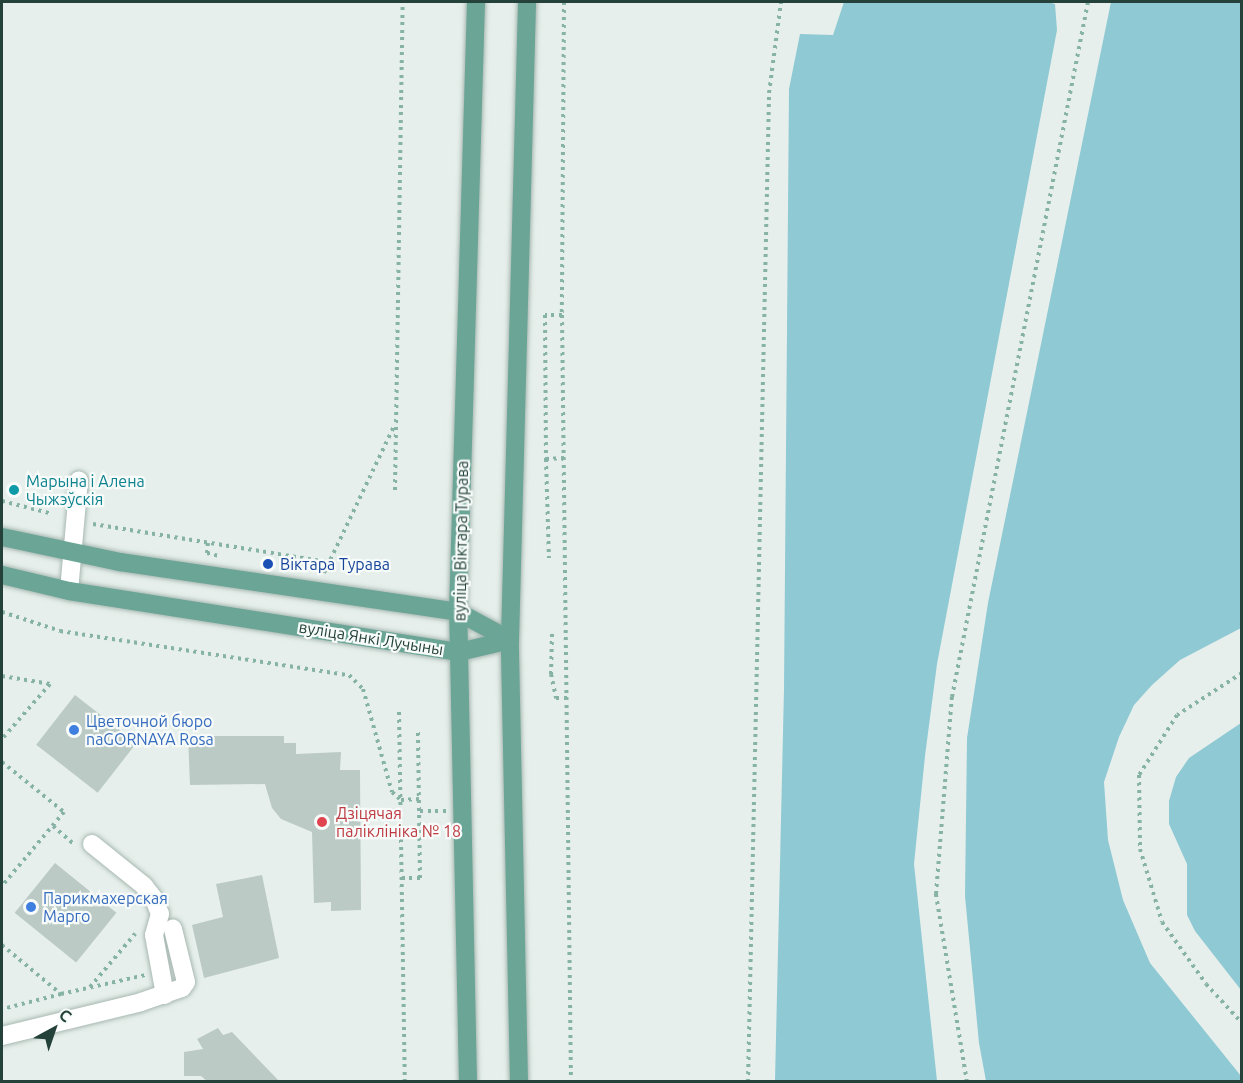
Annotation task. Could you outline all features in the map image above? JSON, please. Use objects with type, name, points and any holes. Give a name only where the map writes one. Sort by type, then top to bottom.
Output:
[{"type":"main road","name":"вуліца Віктара Турава","points":[[468,1082],[458,612],[476,2]]},
{"type":"main road","points":[[519,1082],[510,640],[527,2]]},
{"type":"main road","points":[[2,537],[72,552],[458,612],[510,640]]},
{"type":"main road","name":"вуліца Янкі Лучыны","points":[[2,575],[69,591],[459,652],[510,640]]},
{"type":"street","points":[[69,591],[79,480]]},
{"type":"street","points":[[92,844],[144,886],[154,899],[160,914],[154,935],[165,995]]},
{"type":"street","points":[[2,1036],[165,995],[186,982],[173,929]]},
{"type":"path","points":[[395,490],[393,445],[398,418],[403,2]]},
{"type":"path","points":[[564,2],[562,315],[571,1082]]},
{"type":"path","points":[[748,1082],[769,93],[781,2]]},
{"type":"path","points":[[968,1082],[936,894],[952,698],[1088,2]]},
{"type":"path","points":[[549,558],[545,315],[562,315]]},
{"type":"path","points":[[92,524],[327,562],[398,418]]},
{"type":"path","points":[[546,459],[564,458]]},
{"type":"path","points":[[2,501],[49,513]]},
{"type":"path","points":[[2,612],[60,631],[355,678],[363,688],[392,792],[401,800],[419,800]]},
{"type":"path","points":[[552,634],[551,674],[556,698],[567,698]]},
{"type":"path","points":[[1242,674],[1177,715],[1139,775],[1140,849],[1162,922],[1206,984],[1242,1023]]},
{"type":"path","points":[[2,676],[50,684],[2,739]]},
{"type":"path","points":[[399,712],[405,1082]]},
{"type":"path","points":[[402,878],[420,878],[418,731]]},
{"type":"path","points":[[2,762],[64,812],[2,886]]},
{"type":"path","points":[[420,811],[462,812]]},
{"type":"path","points":[[90,987],[137,931],[140,942]]},
{"type":"path","points":[[2,945],[61,994]]},
{"type":"path","points":[[2,1010],[146,975],[144,964]]},
{"type":"water","points":[[844,2],[1048,2],[1055,4],[1057,30],[937,664],[925,756],[914,864],[937,1081],[775,1081],[784,689],[789,89],[800,34],[833,35]]},
{"type":"water","points":[[1111,2],[1241,2],[1241,628],[1180,660],[1134,705],[1119,737],[1104,782],[1108,840],[1123,900],[1150,963],[1241,1076],[1241,1081],[986,1081],[979,1043],[965,896],[967,738],[988,603]]},
{"type":"water","points":[[1241,723],[1241,990],[1195,931],[1187,915],[1187,864],[1169,824],[1169,801],[1176,777],[1189,758]]},
{"type":"building","points":[[75,695],[136,743],[98,793],[36,745]]},
{"type":"building","name":"Дзіцячая паліклініка № 18","points":[[188,736],[284,736],[284,743],[296,743],[296,754],[341,752],[340,770],[360,770],[361,910],[331,911],[331,902],[314,903],[312,832],[281,819],[272,808],[265,784],[190,785]]},
{"type":"building","points":[[55,863],[116,913],[76,962],[15,913]]},
{"type":"building","points":[[262,875],[279,958],[204,978],[192,925],[223,917],[216,884]]},
{"type":"building","points":[[218,1028],[223,1035],[232,1032],[280,1082],[208,1082],[201,1076],[184,1076],[184,1052],[203,1049],[197,1039]]},
{"type":"place","name":"Марына і Алена Чыжэўскія","points":[[14,490]]},
{"type":"place","name":"Віктара Турава","points":[[268,564]]},
{"type":"place","name":"Цветочной бюро naGORNAYA Rosa","points":[[74,730]]},
{"type":"place","name":"Дзіцячая паліклініка № 18","points":[[322,822]]},
{"type":"place","name":"Парикмахерская Марго","points":[[31,907]]}]
